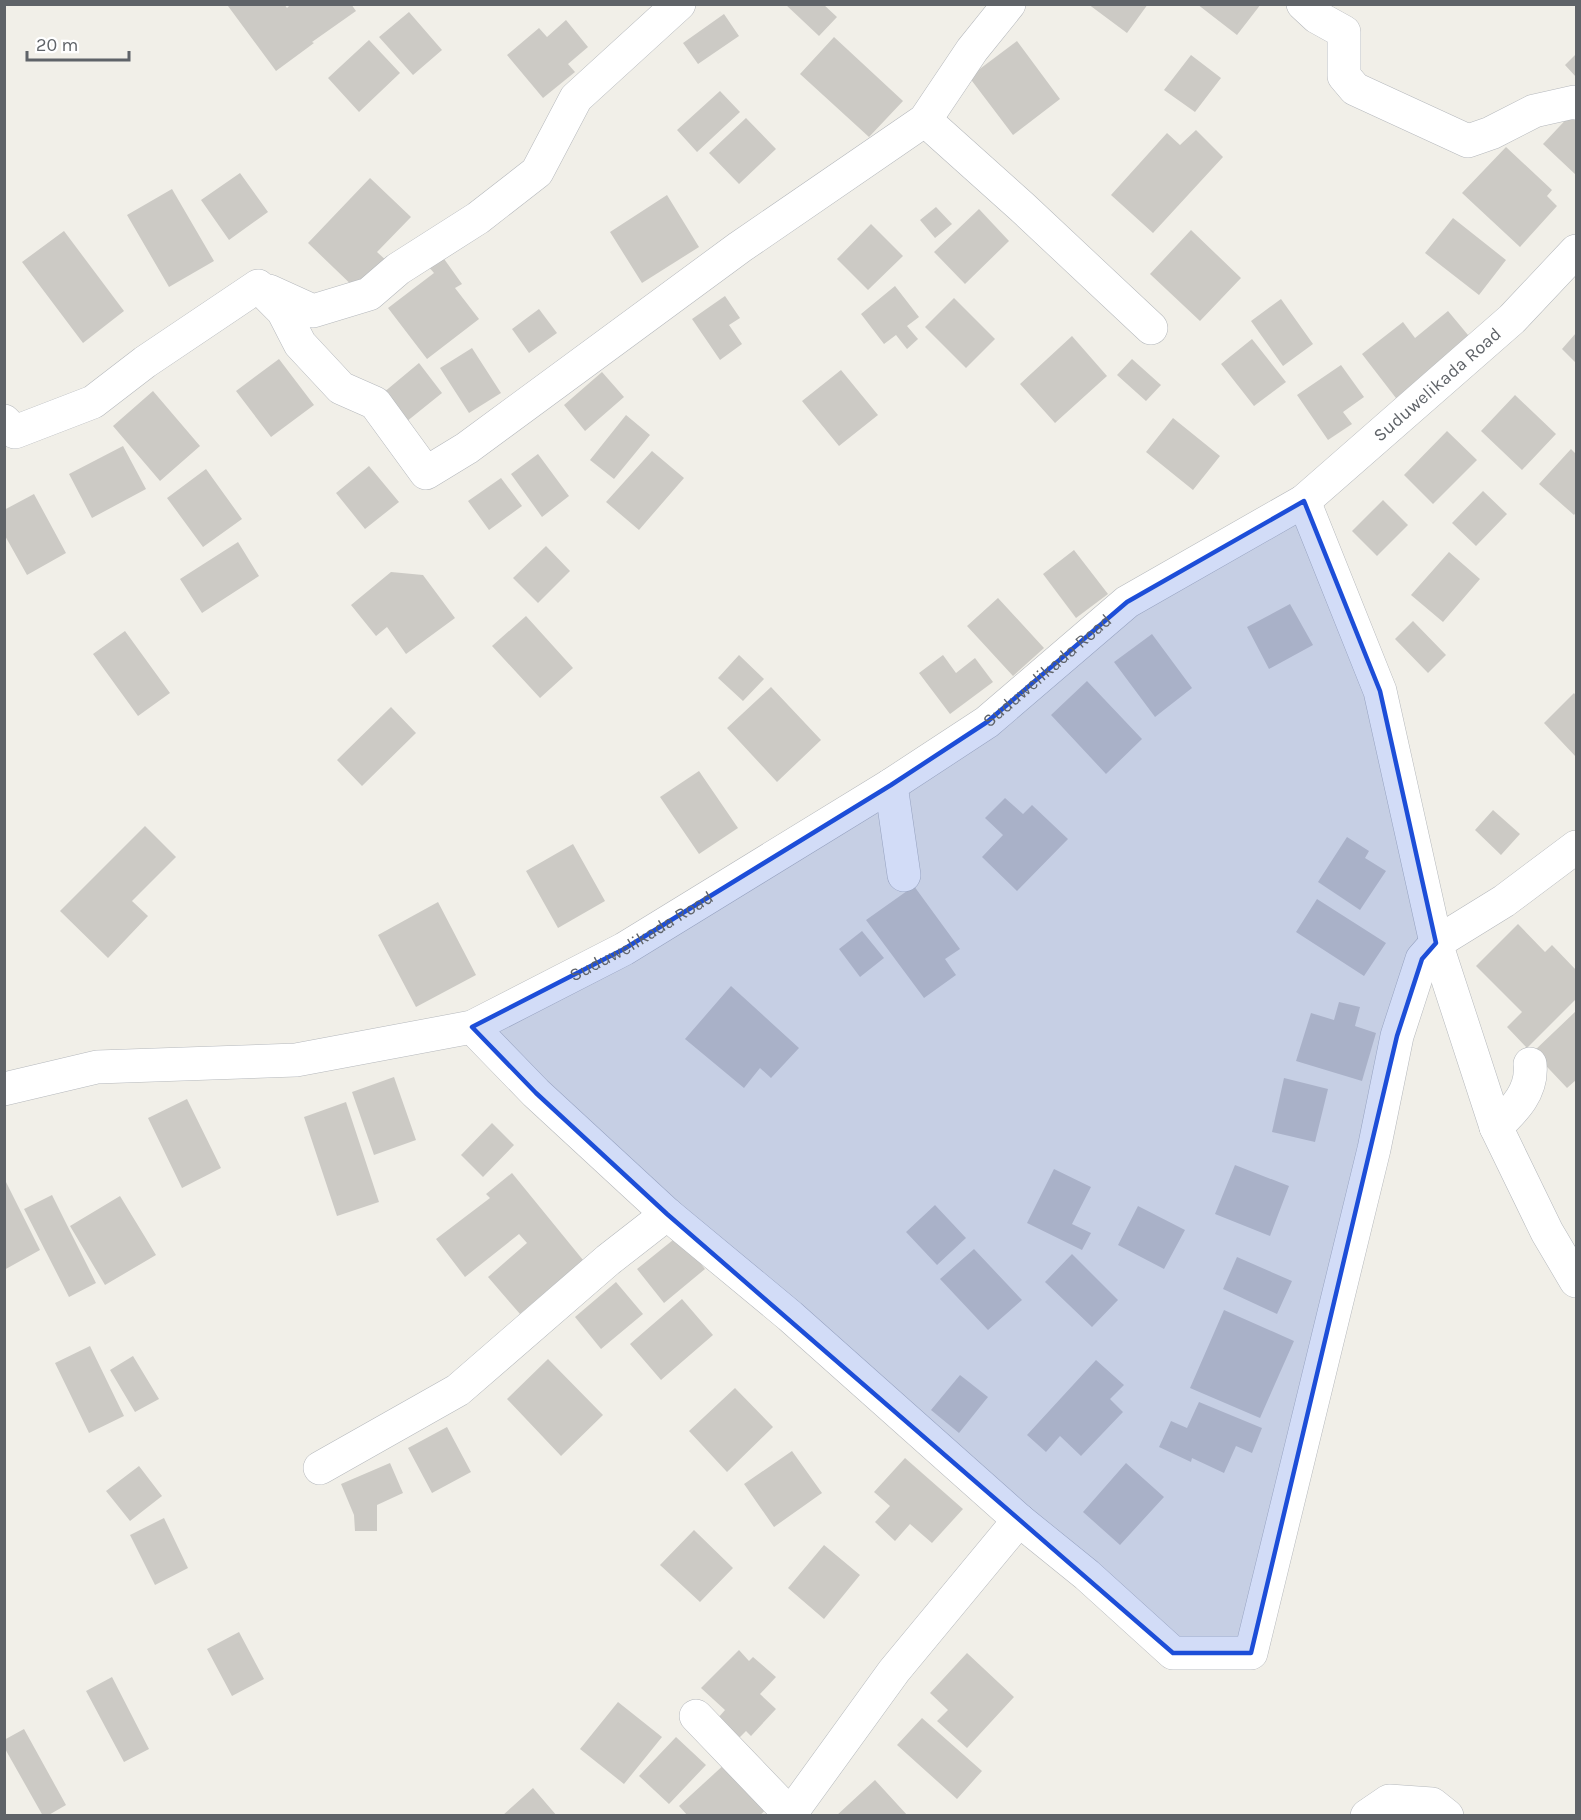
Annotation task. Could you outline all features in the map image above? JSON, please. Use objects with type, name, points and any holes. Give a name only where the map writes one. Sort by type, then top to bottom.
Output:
[{"type":"street","points":[[258,286],[313,311],[369,294],[398,269],[478,218],[537,172],[576,98],[679,4]]},
{"type":"street","points":[[258,286],[283,311],[300,344],[341,388],[375,403],[426,472],[467,448],[740,247],[925,120],[972,50],[1009,4]]},
{"type":"street","points":[[1303,4],[1317,17],[1344,33],[1344,76],[1355,89],[1468,141],[1491,134],[1534,111],[1576,104]]},
{"type":"street","points":[[925,120],[1151,328]]},
{"type":"street","name":"Suduwelikada Road","points":[[4,1089],[97,1067],[296,1060],[472,1027],[624,949],[891,785],[987,722],[1127,602],[1304,501],[1512,319],[1576,251]]},
{"type":"street","points":[[4,421],[15,432],[93,402],[145,362],[258,286]]},
{"type":"street","points":[[1304,501],[1380,691],[1436,943],[1496,1127],[1547,1232],[1576,1281]]},
{"type":"street","points":[[891,785],[904,875]]},
{"type":"street","points":[[472,1027],[536,1093],[667,1214],[790,1316],[1019,1520],[1087,1575],[1173,1653],[1251,1653],[1374,1149],[1397,1036],[1422,959],[1436,943],[1504,901],[1576,847]]},
{"type":"street","points":[[1496,1127],[1519,1104],[1532,1077],[1530,1064]]},
{"type":"street","points":[[320,1468],[458,1390],[608,1260],[667,1214]]},
{"type":"street","points":[[696,1716],[789,1815],[894,1671],[1019,1520]]},
{"type":"street","points":[[1367,1815],[1389,1801],[1432,1804],[1447,1815]]},
{"type":"highlighted area","points":[[1304,501],[1380,691],[1436,943],[1422,959],[1397,1036],[1251,1653],[1173,1653],[667,1214],[536,1093],[472,1027],[624,949],[891,785],[987,722],[1127,602]]},
{"type":"building","points":[[230,4],[284,4],[287,8],[291,4],[351,4],[356,11],[276,71],[228,6]]},
{"type":"building","points":[[785,4],[823,4],[837,17],[819,36]]},
{"type":"building","points":[[1088,4],[1148,4],[1127,33]]},
{"type":"building","points":[[1197,4],[1261,4],[1237,35]]},
{"type":"building","points":[[409,12],[442,50],[413,75],[379,37]]},
{"type":"building","points":[[724,14],[739,36],[698,64],[683,43]]},
{"type":"building","points":[[566,20],[588,47],[568,64],[575,72],[543,98],[507,55],[539,28],[547,37]]},
{"type":"building","points":[[834,37],[903,101],[869,137],[800,74]]},
{"type":"building","points":[[369,40],[400,73],[359,112],[328,78]]},
{"type":"building","points":[[1017,41],[1060,99],[1013,135],[969,77]]},
{"type":"building","points":[[1576,54],[1576,77],[1565,65]]},
{"type":"building","points":[[1191,55],[1221,78],[1195,112],[1164,90]]},
{"type":"building","points":[[720,91],[740,112],[697,152],[677,130]]},
{"type":"building","points":[[1573,112],[1576,115],[1576,175],[1543,144]]},
{"type":"building","points":[[746,118],[776,149],[739,184],[709,153]]},
{"type":"building","points":[[1196,130],[1223,157],[1153,233],[1111,195],[1167,133],[1180,145]]},
{"type":"building","points":[[1506,147],[1552,190],[1547,196],[1557,206],[1520,247],[1462,193]]},
{"type":"building","points":[[240,173],[268,212],[229,240],[201,200]]},
{"type":"building","points":[[370,178],[411,217],[377,252],[389,263],[360,293],[308,243]]},
{"type":"building","points":[[172,189],[214,261],[169,287],[127,215]]},
{"type":"building","points":[[667,195],[699,247],[642,283],[610,232]]},
{"type":"building","points":[[936,207],[952,224],[935,238],[920,220]]},
{"type":"building","points":[[979,209],[1009,241],[965,284],[934,252]]},
{"type":"building","points":[[1453,218],[1506,260],[1479,295],[1425,253]]},
{"type":"building","points":[[871,224],[903,256],[868,290],[837,259]]},
{"type":"building","points":[[1191,230],[1241,278],[1200,321],[1150,274]]},
{"type":"building","points":[[64,231],[124,311],[83,343],[22,262]]},
{"type":"building","points":[[442,256],[462,284],[455,288],[479,319],[427,359],[388,308],[434,273],[428,266]]},
{"type":"building","points":[[895,286],[919,317],[907,326],[918,339],[907,349],[896,335],[884,344],[861,314]]},
{"type":"building","points":[[725,296],[740,318],[729,325],[742,344],[720,360],[692,319]]},
{"type":"building","points":[[954,298],[995,339],[966,368],[925,327]]},
{"type":"building","points":[[1281,299],[1313,344],[1283,366],[1251,321]]},
{"type":"building","points":[[539,309],[557,333],[529,353],[512,329]]},
{"type":"building","points":[[1448,311],[1473,341],[1399,402],[1362,354],[1403,322],[1415,338]]},
{"type":"building","points":[[1576,333],[1576,363],[1562,349]]},
{"type":"building","points":[[1072,336],[1107,376],[1055,423],[1020,384]]},
{"type":"building","points":[[1252,339],[1286,382],[1254,406],[1221,364]]},
{"type":"building","points":[[472,348],[501,393],[469,413],[440,368]]},
{"type":"building","points":[[279,359],[314,405],[271,437],[236,391]]},
{"type":"building","points":[[1132,359],[1161,385],[1146,401],[1117,375]]},
{"type":"building","points":[[419,363],[442,393],[406,422],[383,393]]},
{"type":"building","points":[[1341,365],[1364,397],[1343,412],[1352,424],[1328,440],[1297,395]]},
{"type":"building","points":[[841,370],[878,415],[839,446],[802,401]]},
{"type":"building","points":[[602,372],[624,397],[585,431],[564,405]]},
{"type":"building","points":[[153,391],[200,446],[160,481],[113,426]]},
{"type":"building","points":[[1515,395],[1556,434],[1522,470],[1481,431]]},
{"type":"building","points":[[626,415],[650,435],[614,479],[590,460]]},
{"type":"building","points":[[1173,418],[1220,456],[1193,490],[1146,452]]},
{"type":"building","points":[[1447,431],[1477,460],[1433,504],[1404,475]]},
{"type":"building","points":[[123,446],[146,489],[92,518],[69,474]]},
{"type":"building","points":[[1571,449],[1576,454],[1576,512],[1574,515],[1539,484]]},
{"type":"building","points":[[652,451],[684,478],[639,530],[606,502]]},
{"type":"building","points":[[538,454],[569,496],[542,517],[511,474]]},
{"type":"building","points":[[369,466],[399,502],[365,529],[336,493]]},
{"type":"building","points":[[206,469],[242,519],[203,547],[167,498]]},
{"type":"building","points":[[501,478],[522,506],[489,530],[468,501]]},
{"type":"building","points":[[1483,491],[1507,514],[1476,546],[1452,523]]},
{"type":"building","points":[[34,494],[66,553],[27,575],[4,534],[4,510]]},
{"type":"building","points":[[1383,500],[1408,525],[1377,556],[1352,531]]},
{"type":"building","points":[[238,542],[259,576],[202,613],[180,579]]},
{"type":"building","points":[[546,546],[570,571],[538,603],[513,578]]},
{"type":"building","points":[[1074,550],[1108,594],[1076,618],[1043,574]]},
{"type":"building","points":[[1449,552],[1480,579],[1443,622],[1411,595]]},
{"type":"building","points":[[391,572],[423,575],[455,618],[406,654],[387,627],[376,636],[351,605]]},
{"type":"building","points":[[998,598],[1044,648],[1013,676],[967,626]]},
{"type":"building","points":[[1290,604],[1313,645],[1269,669],[1247,627]]},
{"type":"building","points":[[526,616],[573,668],[540,698],[492,646]]},
{"type":"building","points":[[1413,621],[1446,655],[1428,673],[1395,639]]},
{"type":"building","points":[[125,631],[170,693],[138,716],[93,654]]},
{"type":"building","points":[[1152,634],[1192,688],[1155,717],[1114,662]]},
{"type":"building","points":[[739,655],[764,679],[743,701],[718,678]]},
{"type":"building","points":[[943,655],[956,673],[975,658],[993,682],[950,714],[919,673]]},
{"type":"building","points":[[1087,681],[1142,739],[1106,774],[1051,715]]},
{"type":"building","points":[[771,687],[821,740],[777,782],[727,728]]},
{"type":"building","points":[[1574,693],[1576,696],[1576,757],[1544,723]]},
{"type":"building","points":[[391,707],[416,733],[362,786],[337,760]]},
{"type":"building","points":[[699,771],[738,828],[699,854],[660,797]]},
{"type":"building","points":[[1005,798],[1023,814],[1032,805],[1068,839],[1017,891],[982,857],[1003,835],[985,818]]},
{"type":"building","points":[[1493,810],[1520,834],[1501,855],[1475,830]]},
{"type":"building","points":[[145,826],[176,857],[132,901],[148,916],[108,958],[60,911]]},
{"type":"building","points":[[1347,837],[1369,851],[1365,858],[1386,871],[1360,910],[1318,882]]},
{"type":"building","points":[[573,844],[605,901],[558,928],[526,871]]},
{"type":"building","points":[[914,886],[960,949],[945,959],[956,975],[924,998],[866,920]]},
{"type":"building","points":[[1317,899],[1386,943],[1364,976],[1296,932]]},
{"type":"building","points":[[438,902],[476,975],[416,1007],[378,935]]},
{"type":"building","points":[[1518,924],[1545,952],[1552,945],[1576,970],[1576,999],[1527,1048],[1507,1027],[1522,1012],[1476,966]]},
{"type":"building","points":[[862,931],[884,958],[860,977],[839,949]]},
{"type":"building","points":[[731,986],[799,1048],[771,1078],[760,1068],[744,1088],[685,1039]]},
{"type":"building","points":[[1339,1002],[1360,1007],[1355,1026],[1376,1033],[1362,1081],[1296,1061],[1311,1013],[1334,1020]]},
{"type":"building","points":[[1576,1011],[1576,1080],[1567,1088],[1533,1052]]},
{"type":"building","points":[[394,1077],[416,1140],[374,1155],[352,1092]]},
{"type":"building","points":[[1284,1078],[1328,1089],[1315,1142],[1272,1132]]},
{"type":"building","points":[[187,1099],[221,1168],[182,1188],[148,1118]]},
{"type":"building","points":[[346,1102],[379,1202],[337,1216],[304,1117]]},
{"type":"building","points":[[492,1123],[514,1145],[483,1177],[461,1155]]},
{"type":"building","points":[[1235,1165],[1289,1186],[1270,1236],[1215,1214]]},
{"type":"building","points":[[1054,1169],[1091,1187],[1072,1224],[1091,1233],[1082,1250],[1027,1223]]},
{"type":"building","points":[[512,1173],[583,1260],[520,1314],[488,1277],[527,1243],[519,1234],[465,1277],[436,1239],[490,1198],[486,1194]]},
{"type":"building","points":[[4,1178],[40,1250],[4,1270],[5,1237]]},
{"type":"building","points":[[52,1195],[96,1283],[69,1297],[24,1209]]},
{"type":"building","points":[[120,1196],[156,1255],[105,1285],[70,1226]]},
{"type":"building","points":[[935,1205],[966,1238],[937,1265],[906,1232]]},
{"type":"building","points":[[1138,1206],[1185,1230],[1164,1269],[1118,1245]]},
{"type":"building","points":[[678,1236],[705,1269],[664,1303],[637,1269]]},
{"type":"building","points":[[974,1249],[1022,1300],[988,1330],[940,1279]]},
{"type":"building","points":[[1072,1254],[1118,1300],[1092,1327],[1045,1282]]},
{"type":"building","points":[[1237,1257],[1292,1281],[1277,1314],[1223,1289]]},
{"type":"building","points":[[616,1282],[643,1314],[601,1349],[575,1317]]},
{"type":"building","points":[[682,1299],[713,1335],[661,1380],[630,1344]]},
{"type":"building","points":[[1224,1310],[1294,1341],[1260,1418],[1190,1388]]},
{"type":"building","points":[[90,1346],[124,1416],[89,1433],[55,1363]]},
{"type":"building","points":[[133,1356],[159,1399],[135,1412],[110,1370]]},
{"type":"building","points":[[548,1359],[603,1415],[561,1456],[507,1399]]},
{"type":"building","points":[[1096,1360],[1124,1385],[1110,1399],[1123,1412],[1081,1456],[1060,1436],[1046,1452],[1027,1435]]},
{"type":"building","points":[[960,1375],[988,1397],[959,1433],[931,1410]]},
{"type":"building","points":[[735,1388],[773,1427],[727,1472],[689,1431]]},
{"type":"building","points":[[1199,1402],[1262,1428],[1252,1453],[1236,1446],[1224,1473],[1192,1458],[1191,1462],[1159,1447],[1171,1421],[1187,1428]]},
{"type":"building","points":[[447,1427],[471,1472],[432,1493],[408,1448]]},
{"type":"building","points":[[792,1451],[822,1493],[774,1527],[744,1484]]},
{"type":"building","points":[[905,1458],[963,1509],[932,1543],[910,1524],[895,1541],[875,1522],[890,1506],[874,1492]]},
{"type":"building","points":[[390,1463],[403,1493],[377,1505],[377,1531],[355,1531],[354,1515],[341,1484]]},
{"type":"building","points":[[1126,1463],[1164,1497],[1120,1545],[1083,1512]]},
{"type":"building","points":[[139,1466],[162,1496],[130,1521],[106,1491]]},
{"type":"building","points":[[164,1518],[188,1568],[155,1585],[130,1535]]},
{"type":"building","points":[[694,1530],[733,1568],[700,1602],[660,1565]]},
{"type":"building","points":[[824,1545],[860,1575],[824,1619],[788,1588]]},
{"type":"building","points":[[239,1632],[264,1679],[232,1696],[207,1649]]},
{"type":"building","points":[[739,1650],[749,1661],[753,1657],[776,1677],[760,1694],[776,1709],[751,1736],[746,1731],[739,1738],[718,1718],[725,1710],[701,1688]]},
{"type":"building","points":[[967,1653],[1014,1697],[967,1748],[937,1721],[948,1710],[930,1693]]},
{"type":"building","points":[[112,1677],[149,1749],[124,1762],[86,1691]]},
{"type":"building","points":[[618,1702],[662,1737],[624,1784],[580,1749]]},
{"type":"building","points":[[922,1718],[982,1771],[957,1799],[897,1745]]},
{"type":"building","points":[[24,1729],[66,1805],[47,1816],[43,1816],[4,1747],[4,1740]]},
{"type":"building","points":[[676,1737],[706,1765],[669,1804],[639,1776]]},
{"type":"building","points":[[727,1762],[769,1807],[759,1816],[688,1816],[679,1806]]},
{"type":"building","points":[[875,1780],[908,1816],[836,1816]]},
{"type":"building","points":[[533,1788],[557,1816],[502,1816]]}]
